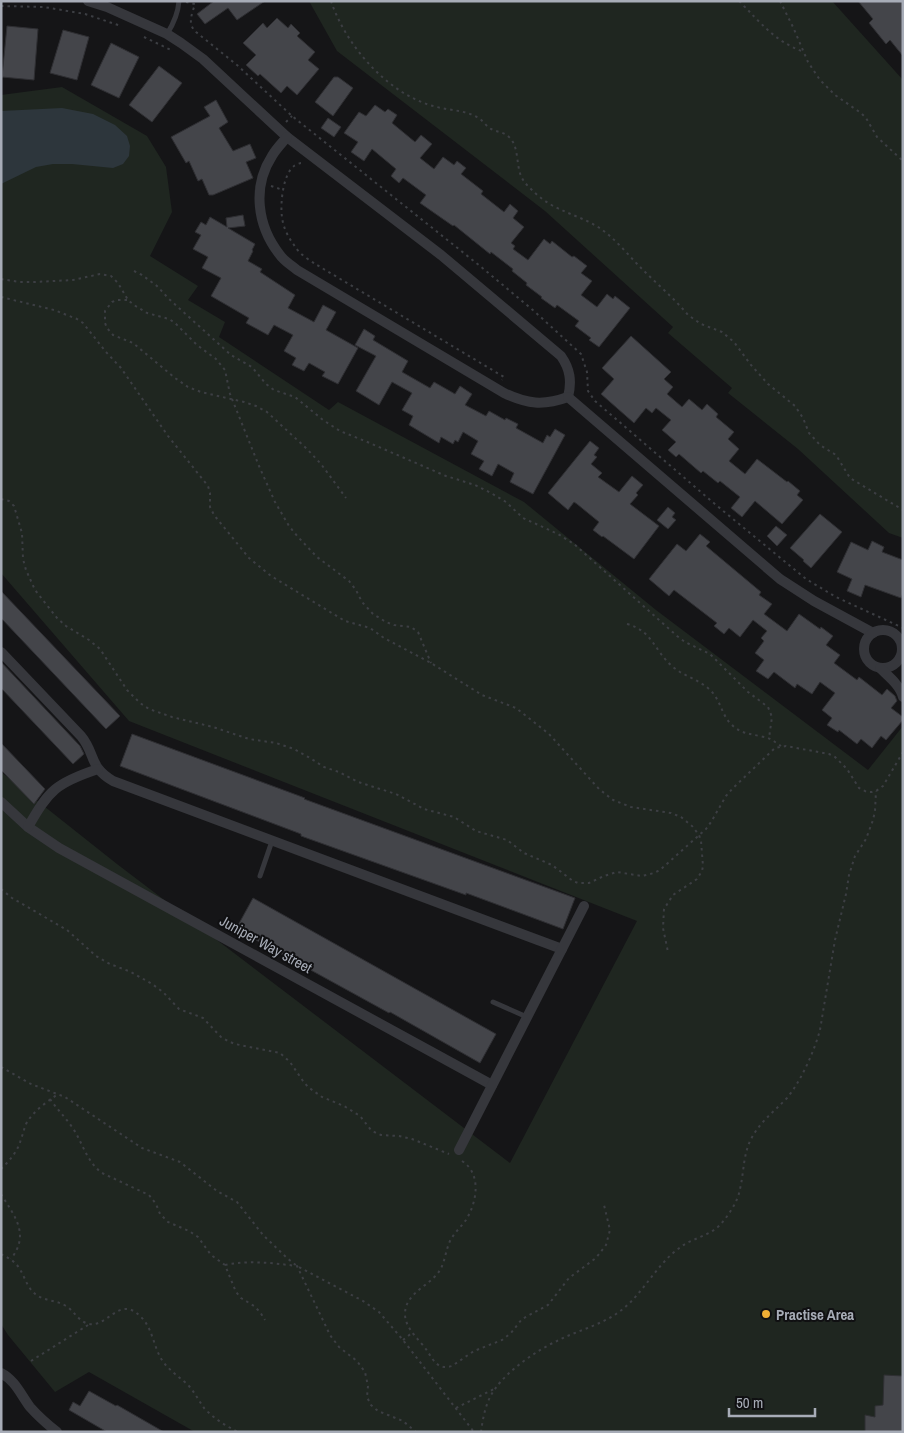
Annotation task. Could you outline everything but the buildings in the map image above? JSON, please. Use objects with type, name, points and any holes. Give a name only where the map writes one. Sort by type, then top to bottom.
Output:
[{"type":"street","points":[[88,1],[107,7],[181,42],[286,137],[440,255],[555,350],[566,363],[569,371],[570,388],[568,397]]},
{"type":"street","points":[[286,137],[272,157],[263,176],[259,197],[261,219],[268,239],[281,256],[297,270],[514,398],[536,403],[552,402],[568,397]]},
{"type":"street","points":[[568,397],[780,579],[814,601],[873,633]]},
{"type":"street","points":[[880,668],[889,667],[894,664],[902,654],[896,636],[885,630],[873,633],[865,642],[864,654],[871,664],[880,668],[894,682],[902,693],[902,701]]},
{"type":"street","points":[[1,652],[81,736],[88,747],[93,762],[105,776],[121,784],[562,949]]},
{"type":"street","points":[[28,827],[40,806],[53,791],[69,779],[98,770]]},
{"type":"street","name":"Juniper Way street","points":[[1,802],[28,827],[59,848],[492,1085]]},
{"type":"street","points":[[456,1155],[584,906]]},
{"type":"street","points":[[1,1374],[10,1379],[30,1406],[57,1432]]},
{"type":"lane","points":[[167,34],[174,22],[179,1]]},
{"type":"lane","points":[[260,876],[272,841]]},
{"type":"lane","points":[[493,1002],[527,1017]]},
{"type":"path","points":[[330,1],[346,35],[379,74],[421,101],[436,107],[471,114],[491,129],[509,137],[516,149],[518,166],[522,176],[537,195],[557,209],[606,232],[688,315],[701,324],[716,329],[728,336],[768,384],[795,406],[800,412],[809,433],[820,444],[836,455],[850,478],[903,510]]},
{"type":"path","points":[[739,1],[776,38],[784,44],[804,52]]},
{"type":"path","points":[[780,1],[810,66],[820,80],[835,96],[861,113],[866,118],[877,138],[903,161]]},
{"type":"path","points":[[1,6],[44,7],[85,14],[124,27]]},
{"type":"path","points":[[138,34],[175,53]]},
{"type":"path","points":[[301,163],[294,166],[287,177],[281,204],[284,228],[294,246],[317,266],[331,272],[504,377],[497,388]]},
{"type":"path","points":[[134,271],[157,286],[168,299],[231,355],[252,366],[266,384],[274,390],[295,397],[340,431],[446,476],[475,485],[506,502],[523,518],[558,534],[574,544],[677,636],[710,654],[748,692],[768,707],[772,717],[769,738]]},
{"type":"path","points":[[1,278],[20,282],[50,282],[106,274],[115,279],[128,300],[140,310],[169,319],[197,345],[216,359],[225,370],[228,388],[259,466],[276,502],[298,537],[317,557],[349,581],[372,614],[394,625],[415,629],[421,636],[431,663]]},
{"type":"path","points":[[1,297],[54,310],[83,323],[121,368],[168,436],[208,486],[210,507],[214,515],[259,568],[346,621],[370,628],[482,695],[516,708],[549,734],[612,800],[631,807],[666,811],[676,815],[692,826],[699,836],[702,846],[702,871],[697,879],[673,895],[664,909],[663,928],[668,952]]},
{"type":"path","points":[[128,300],[117,300],[108,306],[104,317],[106,328],[110,332],[117,338],[133,343],[175,378],[188,386],[202,392],[232,398],[267,412],[307,449],[330,475],[346,498]]},
{"type":"path","points":[[1,499],[9,501],[14,506],[22,533],[23,559],[30,580],[38,594],[48,608],[66,626],[100,649],[127,690],[140,703],[154,711],[204,724],[249,739],[276,743],[294,749],[324,767],[358,782],[391,792],[424,808],[454,817],[476,832],[507,840],[531,857],[552,865],[578,883],[589,883],[617,872],[642,876],[654,873],[665,866],[699,836],[711,822],[726,796],[775,748],[781,746],[822,751],[835,757],[847,769],[859,788],[867,792],[876,791],[885,782],[903,752]]},
{"type":"path","points":[[627,624],[638,627],[648,634],[664,658],[675,669],[710,690],[716,696],[726,719],[732,726],[747,734],[769,738],[781,746]]},
{"type":"path","points":[[456,1408],[494,1389],[543,1348],[617,1314],[674,1252],[686,1243],[708,1235],[722,1224],[740,1190],[745,1158],[753,1137],[762,1122],[795,1088],[817,1041],[849,875],[855,856],[866,839],[873,820],[876,791]]},
{"type":"path","points":[[1,889],[12,898],[67,930],[96,956],[152,984],[163,992],[179,1009],[202,1018],[228,1041],[280,1053],[290,1062],[308,1087],[322,1097],[355,1113],[376,1133],[412,1139],[456,1155],[470,1168],[475,1180],[474,1198],[467,1218],[450,1240],[440,1269],[432,1279],[410,1298],[405,1309],[406,1321],[436,1364],[444,1368],[452,1366],[474,1351],[497,1343],[511,1333],[522,1319],[548,1305],[569,1278],[596,1258],[606,1245],[610,1230],[604,1205]]},
{"type":"path","points":[[1,1067],[31,1084],[58,1094],[135,1144],[180,1162],[217,1191],[231,1198],[242,1207],[256,1227],[286,1258],[297,1266],[372,1306],[386,1319],[474,1432]]},
{"type":"path","points":[[1,1169],[18,1148],[24,1130],[32,1116],[58,1094]]},
{"type":"path","points":[[50,1099],[73,1128],[89,1159],[96,1168],[102,1173],[149,1195],[164,1218],[173,1225],[189,1230],[194,1234],[211,1255],[225,1265],[236,1292],[260,1312],[265,1320]]},
{"type":"path","points":[[1,1194],[16,1219],[20,1232],[19,1246],[11,1259]]},
{"type":"path","points":[[1,1254],[11,1259],[19,1267],[33,1292],[44,1300],[64,1304],[80,1319],[89,1324]]},
{"type":"path","points":[[225,1265],[243,1262],[270,1262],[297,1266]]},
{"type":"path","points":[[297,1266],[330,1334],[339,1347],[357,1361],[365,1372],[368,1386],[367,1397],[371,1405],[378,1411],[403,1421],[416,1432]]},
{"type":"path","points":[[31,1361],[89,1324],[99,1323],[123,1309],[135,1312],[140,1315],[149,1327],[158,1352],[165,1364],[188,1386],[212,1415],[238,1432]]},
{"type":"path","points":[[403,1340],[413,1332]]},
{"type":"path","points":[[481,1432],[486,1406],[494,1389]]},
{"type":"shaded area","points":[[309,1],[832,1],[903,80],[903,538],[889,533],[798,449],[728,393],[732,388],[668,333],[673,327],[545,211],[337,51]]},
{"type":"shaded area","points":[[62,87],[147,136],[166,167],[172,212],[150,256],[198,286],[188,300],[225,322],[219,337],[329,410],[338,402],[524,502],[656,610],[868,770],[903,726],[903,1432],[195,1432],[89,1372],[55,1392],[1,1324],[1,772],[117,864],[510,1163],[637,921],[129,721],[1,573],[1,95]]},
{"type":"shaded area","points":[[62,108],[93,114],[115,125],[127,136],[130,146],[129,156],[123,164],[113,168],[53,164],[36,167],[1,184],[1,111]]},
{"type":"place","name":"Practise Area","points":[[766,1314]]}]
